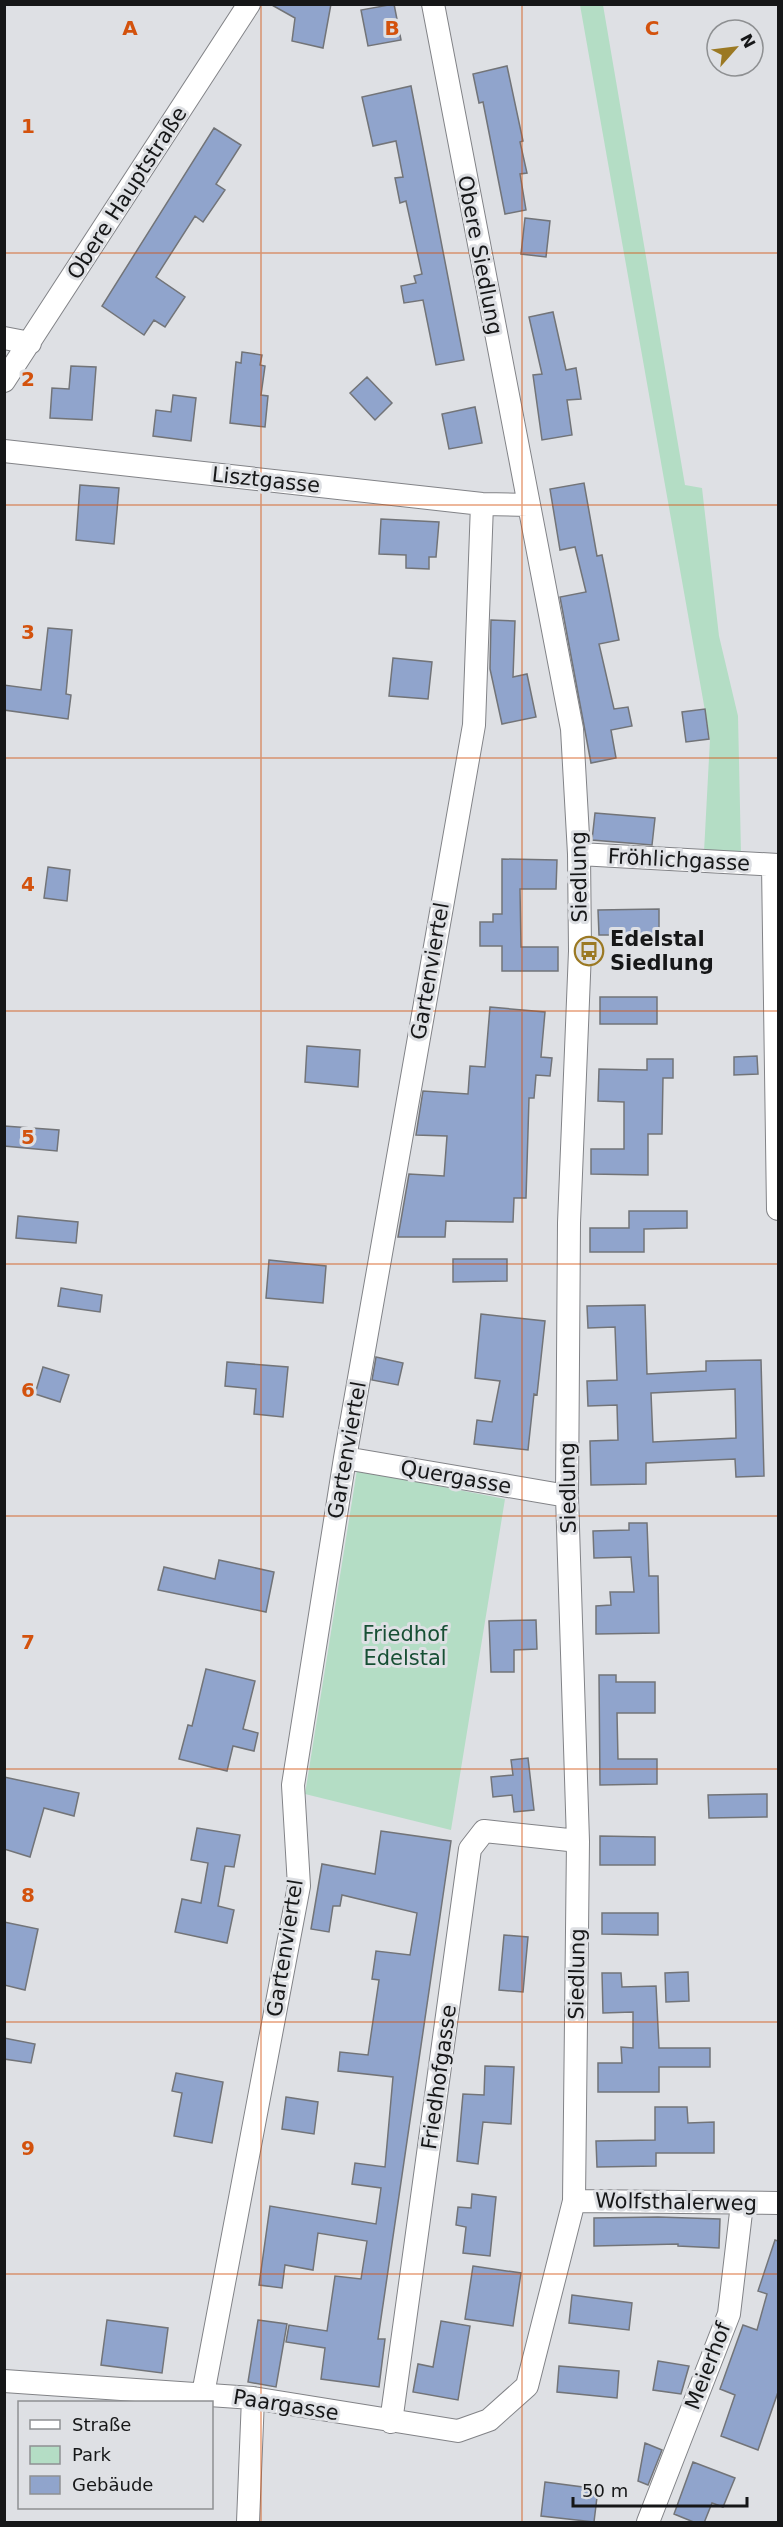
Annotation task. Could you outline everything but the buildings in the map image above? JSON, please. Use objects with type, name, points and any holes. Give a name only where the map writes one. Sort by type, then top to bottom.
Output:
[{"type":"street","name":"Obere Hauptstraße","points":[[4,381],[249,4]]},
{"type":"street","name":"Obere Siedlung","points":[[432,4],[528,505]]},
{"type":"street","points":[[4,338],[30,343]]},
{"type":"street","name":"Lisztgasse","points":[[4,451],[482,504],[528,505]]},
{"type":"street","name":"Gartenviertel","points":[[203,2394],[299,1886],[293,1785],[345,1458],[474,725],[482,504]]},
{"type":"street","name":"Siedlung","points":[[458,2431],[489,2420],[527,2386],[574,2201],[578,1841],[567,1496],[568,1223],[580,951],[579,854],[572,729],[528,505]]},
{"type":"street","name":"Fröhlichgasse","points":[[579,854],[776,865]]},
{"type":"street","points":[[776,865],[778,1209]]},
{"type":"street","name":"Quergasse","points":[[345,1458],[567,1496]]},
{"type":"street","name":"Friedhofgasse","points":[[391,2422],[470,1849],[484,1831],[578,1841]]},
{"type":"street","name":"Wolfsthalerweg","points":[[574,2201],[778,2203]]},
{"type":"street","name":"Meierhof","points":[[648,2523],[729,2313],[742,2204]]},
{"type":"street","name":"Paargasse","points":[[4,2381],[253,2398],[458,2431]]},
{"type":"street","points":[[248,2523],[253,2398]]},
{"type":"green space","points":[[580,5],[603,5],[685,485],[702,488],[719,636],[738,716],[741,853],[704,852],[710,739]]},
{"type":"green space","name":"Friedhof Edelstal","points":[[357,1470],[505,1499],[451,1830],[305,1794]]},
{"type":"place","name":"Edelstal Siedlung","points":[[589,951]]}]
